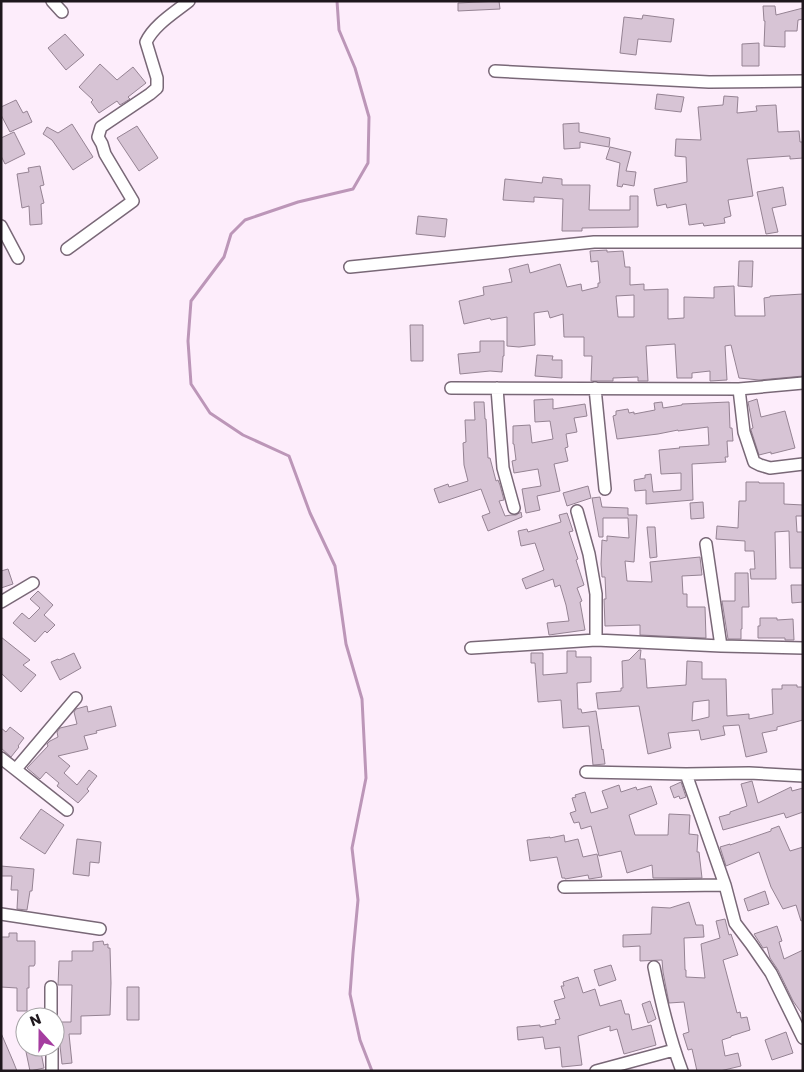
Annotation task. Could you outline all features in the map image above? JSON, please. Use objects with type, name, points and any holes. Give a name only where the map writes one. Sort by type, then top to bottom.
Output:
[{"type":"street","points":[[52,1],[62,12]]},
{"type":"street","points":[[67,249],[134,201],[105,154],[98,137],[100,127],[157,88],[157,78],[146,42],[149,35],[189,1]]},
{"type":"street","points":[[495,72],[709,82],[803,81]]},
{"type":"street","points":[[1,226],[18,258]]},
{"type":"street","points":[[350,266],[594,242],[803,242]]},
{"type":"street","points":[[451,388],[739,389],[803,383]]},
{"type":"street","points":[[497,388],[503,468],[514,508]]},
{"type":"street","points":[[595,388],[605,489]]},
{"type":"street","points":[[739,389],[744,432],[754,462],[770,468],[803,464]]},
{"type":"street","points":[[577,511],[596,594],[596,640]]},
{"type":"street","points":[[706,544],[721,646]]},
{"type":"street","points":[[1,602],[33,582]]},
{"type":"street","points":[[471,648],[596,640],[803,648]]},
{"type":"street","points":[[16,769],[76,698]]},
{"type":"street","points":[[1,758],[67,810]]},
{"type":"street","points":[[586,772],[749,773],[803,776]]},
{"type":"street","points":[[686,774],[725,885],[735,923],[771,974],[803,1038]]},
{"type":"street","points":[[564,887],[725,885]]},
{"type":"street","points":[[1,914],[100,929]]},
{"type":"street","points":[[654,967],[674,1050],[682,1071]]},
{"type":"street","points":[[51,987],[51,1007]]},
{"type":"street","points":[[596,1071],[674,1050]]},
{"type":"street","points":[[52,1057],[52,1071]]},
{"type":"building","points":[[499,1],[500,9],[458,11],[458,3]]},
{"type":"building","points":[[763,6],[775,6],[776,15],[803,8],[803,19],[798,20],[797,31],[785,31],[785,47],[764,46],[765,21]]},
{"type":"building","points":[[643,15],[674,19],[671,42],[638,39],[636,55],[620,53],[624,17],[642,19]]},
{"type":"building","points":[[65,34],[84,55],[66,70],[48,48]]},
{"type":"building","points":[[759,43],[759,66],[742,66],[742,44]]},
{"type":"building","points":[[100,64],[117,80],[133,67],[146,83],[128,97],[130,99],[120,105],[117,101],[99,113],[91,102],[93,100],[79,87]]},
{"type":"building","points":[[657,94],[684,97],[681,112],[655,109]]},
{"type":"building","points":[[724,96],[738,97],[737,113],[757,111],[756,106],[776,105],[778,132],[799,131],[800,142],[803,142],[803,158],[790,159],[790,156],[747,159],[753,196],[728,200],[731,216],[724,218],[725,223],[704,226],[703,223],[689,225],[686,204],[667,208],[666,204],[657,206],[654,189],[687,182],[686,157],[675,156],[676,139],[701,140],[698,107],[723,105]]},
{"type":"building","points":[[16,100],[23,113],[27,111],[32,122],[10,132],[1,115],[1,107]]},
{"type":"building","points":[[579,123],[579,132],[610,138],[609,147],[580,142],[580,148],[564,149],[563,124]]},
{"type":"building","points":[[72,124],[93,157],[73,170],[52,140],[43,134],[47,127],[58,133]]},
{"type":"building","points":[[137,126],[158,158],[139,171],[117,138]]},
{"type":"building","points":[[14,132],[25,154],[5,164],[1,156],[1,138]]},
{"type":"building","points":[[610,147],[631,152],[626,171],[636,172],[634,186],[623,184],[622,187],[617,186],[620,163],[606,159]]},
{"type":"building","points":[[40,166],[44,185],[40,186],[44,203],[41,204],[42,224],[30,225],[29,206],[22,208],[17,174],[29,172],[28,168]]},
{"type":"building","points":[[543,177],[562,179],[562,185],[590,185],[589,210],[630,210],[630,196],[638,196],[638,227],[582,228],[582,231],[562,231],[563,199],[534,197],[534,202],[503,200],[505,179],[542,183]]},
{"type":"building","points":[[783,187],[786,205],[772,208],[778,232],[766,234],[757,192]]},
{"type":"building","points":[[418,216],[447,219],[445,237],[416,234]]},
{"type":"building","points":[[590,251],[623,251],[625,267],[630,267],[630,285],[644,284],[644,290],[668,289],[668,319],[684,318],[684,297],[714,298],[714,287],[734,286],[735,316],[765,316],[764,298],[803,294],[803,376],[759,380],[739,378],[731,345],[725,346],[727,380],[710,381],[710,371],[692,373],[692,378],[677,378],[675,344],[646,346],[648,381],[638,381],[638,377],[613,378],[613,381],[591,381],[592,356],[584,356],[584,337],[564,337],[563,314],[550,318],[548,311],[534,313],[535,345],[519,347],[507,346],[507,317],[491,320],[490,318],[464,324],[459,301],[484,295],[483,287],[512,282],[509,269],[528,264],[530,273],[560,264],[567,287],[581,284],[582,291],[598,287],[598,283],[600,283],[598,261],[591,262]],"holes":[[[634,295],[634,317],[618,317],[616,296]]]},
{"type":"building","points":[[739,261],[753,261],[752,287],[738,286]]},
{"type":"building","points":[[410,325],[423,325],[423,361],[411,361]]},
{"type":"building","points":[[480,341],[504,341],[502,372],[490,371],[460,374],[458,354],[480,352]]},
{"type":"building","points":[[537,355],[553,356],[552,360],[562,360],[562,378],[535,376]]},
{"type":"building","points":[[553,399],[553,409],[585,404],[587,416],[574,418],[577,432],[566,434],[568,447],[565,448],[568,461],[554,464],[560,491],[537,496],[540,510],[526,513],[522,489],[541,486],[538,469],[514,473],[512,461],[516,460],[513,444],[513,426],[530,425],[532,443],[553,439],[550,421],[535,422],[534,400]]},
{"type":"building","points":[[757,399],[761,417],[785,411],[795,448],[759,455],[751,430],[753,428],[748,402]]},
{"type":"building","points":[[474,402],[484,402],[488,458],[490,458],[496,481],[498,480],[500,485],[504,500],[499,501],[505,516],[516,515],[521,512],[522,517],[488,531],[482,516],[490,513],[481,489],[439,503],[434,489],[448,484],[449,487],[468,481],[464,465],[463,443],[466,442],[465,420],[475,420]]},
{"type":"building","points":[[662,402],[663,408],[682,404],[729,402],[730,428],[732,428],[733,441],[727,441],[728,457],[725,457],[726,462],[692,464],[693,500],[646,504],[646,490],[635,491],[634,480],[645,478],[645,475],[651,474],[653,492],[681,490],[681,473],[661,474],[659,450],[709,445],[708,427],[617,439],[613,416],[616,415],[616,411],[628,409],[629,413],[634,412],[634,414],[655,410],[654,403]]},
{"type":"building","points":[[746,482],[784,483],[784,504],[803,505],[803,516],[796,516],[797,532],[803,532],[803,568],[790,568],[789,531],[775,532],[776,579],[751,579],[750,569],[755,569],[754,551],[745,551],[745,541],[716,539],[717,526],[738,528],[739,501],[746,501]]},
{"type":"building","points":[[588,486],[591,498],[567,506],[563,493]]},
{"type":"building","points":[[600,497],[602,507],[628,508],[628,515],[637,515],[634,562],[625,561],[627,581],[652,582],[650,562],[700,557],[702,575],[682,576],[683,594],[687,594],[687,607],[705,607],[706,638],[640,635],[640,625],[605,626],[604,599],[606,599],[605,577],[602,577],[601,564],[602,540],[607,541],[607,536],[629,538],[628,518],[603,518],[603,537],[599,537],[592,498]]},
{"type":"building","points":[[703,502],[704,518],[691,519],[690,503]]},
{"type":"building","points":[[567,513],[573,531],[569,532],[584,585],[577,588],[582,601],[580,602],[585,630],[549,635],[547,623],[569,621],[566,605],[560,585],[555,587],[553,579],[526,589],[522,579],[544,570],[535,543],[521,546],[518,531],[527,529],[528,532],[561,522],[559,515]]},
{"type":"building","points":[[647,527],[655,527],[657,557],[650,558]]},
{"type":"building","points":[[8,569],[13,584],[1,588],[1,571]]},
{"type":"building","points":[[735,573],[748,573],[749,607],[742,607],[741,639],[728,639],[722,601],[735,601]]},
{"type":"building","points":[[791,585],[803,585],[803,602],[792,603]]},
{"type":"building","points":[[38,591],[53,605],[44,615],[55,625],[47,633],[45,631],[35,642],[13,623],[22,613],[29,619],[40,608],[30,599]]},
{"type":"building","points":[[760,618],[793,619],[794,640],[758,638]]},
{"type":"building","points":[[1,637],[30,660],[23,665],[36,675],[21,692],[1,673]]},
{"type":"building","points":[[641,650],[640,659],[645,659],[647,688],[686,685],[687,661],[702,662],[702,679],[726,679],[727,716],[749,714],[749,719],[773,714],[772,689],[782,689],[782,685],[803,687],[803,720],[777,727],[777,730],[762,733],[767,752],[746,757],[739,725],[723,726],[725,735],[701,740],[699,730],[668,733],[671,748],[648,754],[639,706],[598,709],[596,693],[621,691],[621,688],[623,688],[622,661],[629,660]],"holes":[[[709,700],[709,717],[692,721],[693,702]]]},
{"type":"building","points":[[567,651],[576,651],[576,657],[591,657],[591,682],[577,683],[578,709],[581,709],[582,713],[596,711],[605,764],[593,765],[589,726],[563,728],[561,700],[538,702],[535,663],[531,663],[531,653],[543,653],[543,675],[567,673]]},
{"type":"building","points":[[74,653],[81,668],[60,680],[51,662]]},
{"type":"building","points":[[87,706],[88,712],[111,706],[116,726],[84,736],[88,749],[58,756],[70,766],[64,773],[77,785],[89,770],[97,776],[87,789],[89,791],[78,803],[57,786],[59,783],[46,772],[40,779],[27,768],[48,746],[47,744],[50,741],[58,737],[57,732],[60,728],[77,724],[74,712],[76,709]]},
{"type":"building","points":[[10,727],[24,738],[11,757],[1,748],[1,728],[6,732]]},
{"type":"building","points":[[752,781],[758,803],[791,787],[792,791],[803,788],[803,812],[786,818],[784,813],[723,830],[719,817],[747,806],[741,784]]},
{"type":"building","points":[[681,782],[686,797],[680,799],[679,796],[674,798],[670,787]]},
{"type":"building","points":[[619,785],[621,792],[636,787],[637,790],[651,786],[657,804],[629,815],[635,835],[668,835],[669,814],[690,815],[689,834],[698,835],[697,852],[699,852],[702,878],[653,878],[652,865],[627,873],[621,851],[599,856],[591,826],[581,829],[579,822],[574,823],[570,813],[576,811],[572,798],[585,792],[591,813],[608,808],[602,791]]},
{"type":"building","points":[[41,809],[64,825],[45,854],[20,838]]},
{"type":"building","points":[[779,826],[790,851],[803,847],[803,920],[801,921],[796,905],[783,909],[771,887],[759,852],[726,866],[720,847],[771,831],[771,829]]},
{"type":"building","points":[[564,835],[565,842],[578,839],[583,857],[597,854],[602,877],[589,879],[588,875],[565,879],[562,878],[557,857],[530,861],[527,840]]},
{"type":"building","points":[[77,839],[101,842],[99,863],[90,862],[89,876],[73,874]]},
{"type":"building","points":[[1,866],[34,869],[32,891],[30,891],[27,910],[17,909],[18,890],[11,890],[12,876],[1,876]]},
{"type":"building","points":[[765,891],[769,904],[748,911],[744,899]]},
{"type":"building","points":[[689,902],[696,925],[703,925],[704,937],[684,938],[686,977],[705,978],[701,944],[720,938],[716,921],[725,919],[729,935],[731,934],[738,955],[723,960],[737,1013],[740,1012],[741,1018],[747,1017],[750,1030],[722,1040],[725,1056],[738,1053],[741,1066],[720,1071],[697,1071],[692,1049],[688,1050],[683,1034],[689,1032],[684,1002],[669,1003],[662,960],[640,961],[640,946],[623,947],[623,935],[651,934],[652,907],[670,908]]},
{"type":"building","points":[[777,926],[782,941],[779,942],[784,959],[803,950],[803,1015],[793,1001],[770,958],[767,947],[763,948],[754,934]]},
{"type":"building","points":[[9,933],[17,933],[17,941],[35,941],[35,964],[34,966],[29,966],[27,1007],[17,1007],[17,988],[1,987],[1,937],[9,937]]},
{"type":"building","points":[[103,941],[104,945],[108,944],[108,948],[110,948],[110,1015],[81,1016],[81,1034],[69,1034],[72,1063],[62,1064],[61,1057],[65,1057],[65,1022],[71,1022],[72,985],[58,985],[59,961],[72,961],[72,951],[93,951],[93,942]]},
{"type":"building","points":[[611,965],[616,980],[599,986],[594,970]]},
{"type":"building","points":[[578,977],[583,993],[595,989],[600,1006],[621,1000],[625,1014],[629,1014],[632,1030],[651,1025],[656,1045],[624,1054],[617,1029],[610,1031],[610,1026],[578,1036],[582,1065],[562,1067],[560,1047],[545,1049],[543,1037],[518,1040],[517,1027],[540,1025],[540,1027],[556,1024],[555,1020],[560,1019],[554,1001],[565,998],[561,986],[564,986],[563,982]]},
{"type":"building","points":[[127,987],[139,987],[139,1020],[127,1020]]},
{"type":"building","points":[[650,1001],[656,1019],[648,1023],[642,1004]]},
{"type":"building","points":[[786,1032],[793,1053],[772,1060],[765,1040]]},
{"type":"building","points":[[1,1033],[13,1061],[17,1071],[1,1071]]},
{"type":"building","points":[[27,1057],[42,1057],[44,1068],[30,1071]]},
{"type":"waterway","points":[[337,1],[339,30],[355,68],[369,117],[368,163],[353,189],[298,202],[245,220],[231,234],[224,257],[191,301],[188,341],[191,384],[210,413],[243,435],[289,456],[310,513],[335,566],[346,644],[362,699],[366,778],[352,848],[358,900],[350,994],[360,1040],[372,1071]]}]
